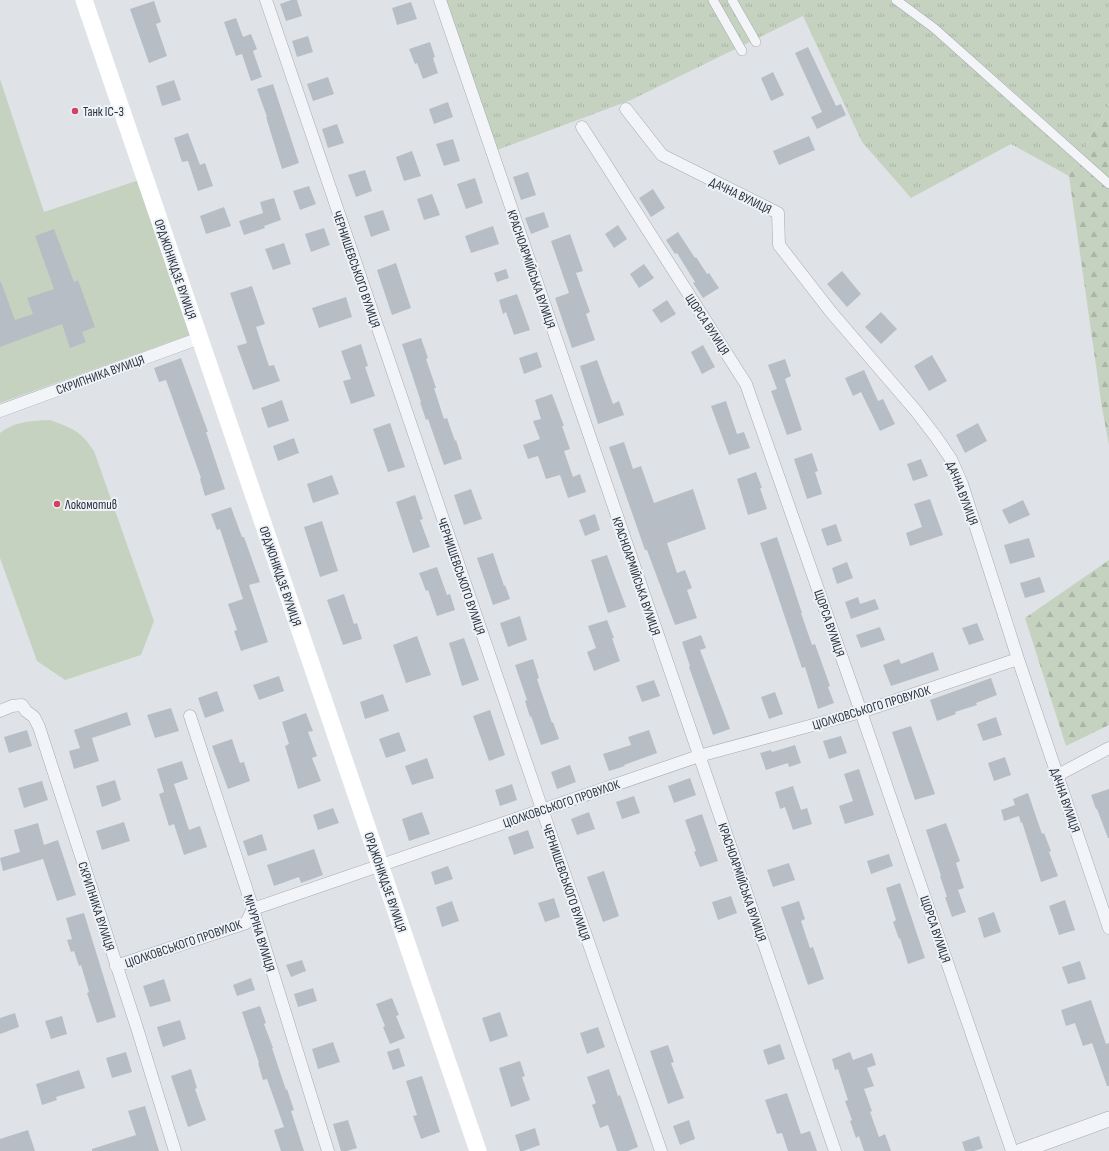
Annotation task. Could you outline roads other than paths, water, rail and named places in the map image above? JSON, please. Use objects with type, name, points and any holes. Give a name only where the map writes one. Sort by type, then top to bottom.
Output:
[{"type":"main road","name":"ОРДЖОНІКІДЗЕ ВУЛИЦЯ","points":[[84,0],[478,1151]]},
{"type":"street","name":"ЧЕРНИШЕВСЬКОГО ВУЛИЦЯ","points":[[266,0],[542,809],[661,1151]]},
{"type":"street","name":"КРАСНОАРМІЙСЬКА ВУЛИЦЯ","points":[[440,0],[835,1151]]},
{"type":"street","points":[[713,0],[742,51]]},
{"type":"street","points":[[732,0],[756,42]]},
{"type":"street","points":[[896,0],[934,28],[1109,184]]},
{"type":"street","name":"ДАЧНА ВУЛИЦЯ","points":[[626,109],[662,155],[778,213],[779,245],[831,312],[916,411],[951,459],[965,492],[1018,659],[1109,928]]},
{"type":"street","name":"ЩОРСА ВУЛИЦЯ","points":[[582,127],[746,384],[1012,1151]]},
{"type":"street","name":"СКРИПНИКА ВУЛИЦЯ","points":[[0,411],[200,338]]},
{"type":"street","name":"ЦІОЛКОВСЬКОГО ПРОВУЛОК","points":[[116,966],[246,923],[253,909],[542,809],[699,756],[861,712],[1018,659]]},
{"type":"street","name":"СКРИПНИКА ВУЛИЦЯ","points":[[0,711],[12,706],[22,705],[34,718],[39,727],[137,1028],[175,1151]]},
{"type":"street","name":"МІЧУРІНА ВУЛИЦЯ","points":[[190,716],[253,909],[328,1151]]},
{"type":"street","points":[[1058,775],[1109,748]]},
{"type":"street","points":[[1022,1151],[1109,1119]]},
{"type":"place","name":"Танк ІС-3","points":[[75,111]]},
{"type":"place","name":"Локомотив","points":[[57,504]]}]
